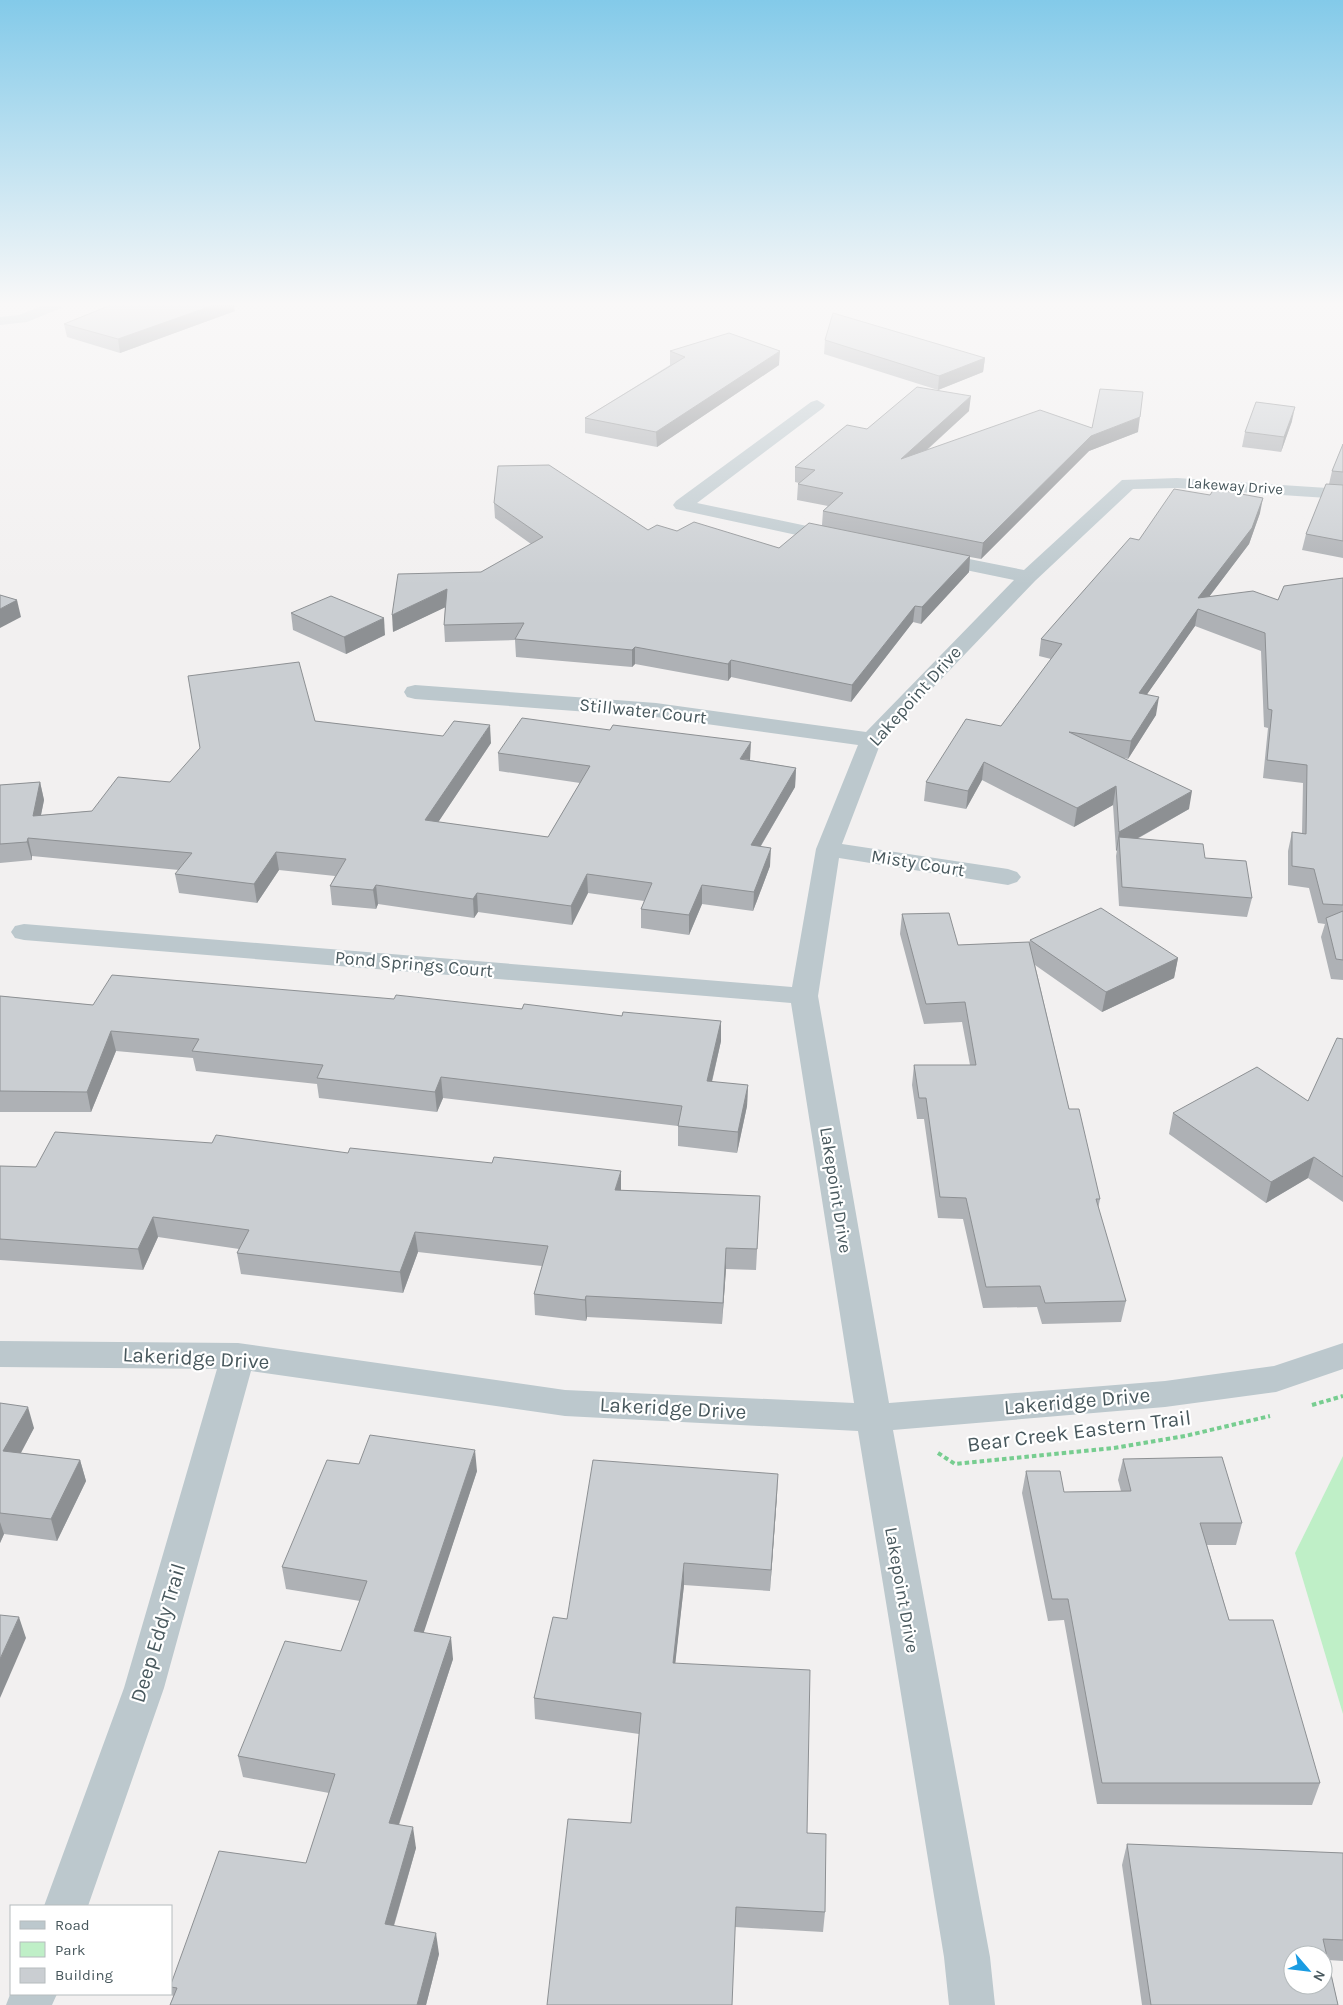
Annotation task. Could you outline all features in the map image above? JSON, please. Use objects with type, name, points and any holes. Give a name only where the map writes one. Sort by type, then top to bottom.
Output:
[{"type":"street","points":[[817,406],[682,505],[855,541]]},
{"type":"street","name":"Lakeway Drive","points":[[1128,484],[1177,483],[1343,494]]},
{"type":"street","name":"Lakepoint Drive","points":[[972,2005],[967,1957],[911,1643],[804,996],[828,848],[871,740],[1028,578],[1128,484]]},
{"type":"street","points":[[913,553],[1028,578]]},
{"type":"street","name":"Stillwater Court","points":[[415,692],[656,710],[871,740]]},
{"type":"street","name":"Misty Court","points":[[828,848],[1008,877]]},
{"type":"street","name":"Pond Springs Court","points":[[24,932],[804,996]]},
{"type":"street","name":"Lakeridge Drive","points":[[0,1354],[238,1356],[565,1403],[874,1418],[1165,1394],[1276,1379],[1343,1356]]},
{"type":"street","name":"Deep Eddy Trail","points":[[66,1905],[144,1688],[238,1356]]},
{"type":"path","points":[[1308,1406],[1343,1396]]},
{"type":"path","name":"Bear Creek Eastern Trail","points":[[938,1453],[955,1464],[1114,1448],[1185,1436],[1273,1416]]},
{"type":"green space","points":[[1343,1456],[1343,1714],[1295,1553]]},
{"type":"building","points":[[617,399],[707,399],[656,432],[585,418]]},
{"type":"building","points":[[903,399],[968,399],[901,459],[1040,410],[1092,428],[1098,399],[1142,399],[1140,417],[1091,436],[983,543],[823,511],[843,493],[798,484],[815,470],[795,467],[847,425],[867,429]]},
{"type":"building","points":[[1256,402],[1295,407],[1284,437],[1245,432]]},
{"type":"building","points":[[1343,444],[1343,472],[1332,471]]},
{"type":"building","points":[[549,465],[648,530],[657,525],[677,531],[694,522],[779,548],[809,523],[970,556],[922,607],[915,606],[852,685],[731,660],[728,664],[635,647],[632,650],[515,639],[524,623],[444,625],[447,589],[392,615],[398,574],[481,572],[543,537],[494,503],[498,466]]},
{"type":"building","points":[[1326,484],[1343,485],[1343,541],[1306,534]]},
{"type":"building","points":[[1174,489],[1210,495],[1214,489],[1263,498],[1252,528],[1198,598],[1253,591],[1278,600],[1284,586],[1343,578],[1343,905],[1323,904],[1314,869],[1292,866],[1292,832],[1306,834],[1307,765],[1267,760],[1272,710],[1268,709],[1265,633],[1198,609],[1139,693],[1159,697],[1131,741],[1069,732],[1192,791],[1119,832],[1116,786],[1077,808],[984,762],[968,791],[926,782],[966,719],[1001,726],[1062,644],[1041,639],[1130,538],[1139,540]]},
{"type":"building","points":[[0,595],[17,600],[0,609]]},
{"type":"building","points":[[331,596],[384,618],[344,637],[291,613]]},
{"type":"building","points":[[299,662],[315,721],[443,736],[454,721],[490,725],[425,820],[548,837],[590,766],[498,753],[522,718],[610,730],[613,725],[751,742],[740,759],[796,768],[751,845],[771,848],[754,892],[702,885],[689,915],[641,909],[652,883],[587,874],[571,906],[477,893],[473,899],[376,885],[373,890],[330,886],[346,859],[276,852],[254,884],[175,874],[192,853],[28,838],[27,842],[0,844],[0,785],[40,782],[33,816],[92,811],[118,777],[170,782],[200,748],[188,676]]},
{"type":"building","points":[[1119,837],[1203,844],[1205,858],[1246,861],[1252,898],[1122,887]]},
{"type":"building","points":[[1101,908],[1178,958],[1106,992],[1030,940]]},
{"type":"building","points":[[1343,911],[1343,960],[1336,959],[1326,918]]},
{"type":"building","points":[[949,913],[958,945],[1029,942],[1069,1109],[1079,1109],[1100,1199],[1096,1199],[1126,1301],[1045,1303],[1040,1286],[986,1287],[966,1198],[940,1197],[926,1098],[919,1098],[914,1065],[976,1065],[965,1002],[926,1004],[902,914]]},
{"type":"building","points":[[112,975],[394,999],[396,995],[522,1009],[524,1004],[622,1016],[623,1012],[721,1021],[707,1081],[748,1085],[738,1132],[678,1126],[682,1106],[441,1077],[435,1092],[317,1078],[323,1065],[192,1051],[199,1039],[111,1031],[87,1092],[0,1091],[0,996],[93,1005]]},
{"type":"building","points":[[1337,1038],[1343,1039],[1343,1177],[1314,1157],[1271,1182],[1173,1113],[1257,1067],[1308,1101]]},
{"type":"building","points":[[55,1132],[212,1143],[216,1135],[348,1153],[350,1148],[492,1163],[494,1157],[621,1171],[615,1190],[760,1196],[757,1249],[726,1248],[723,1303],[586,1296],[585,1300],[534,1294],[548,1246],[415,1232],[400,1272],[237,1253],[249,1230],[153,1217],[138,1249],[0,1239],[0,1166],[36,1167]]},
{"type":"building","points":[[0,1403],[28,1407],[3,1451],[80,1460],[51,1519],[0,1513]]},
{"type":"building","points":[[370,1435],[475,1450],[414,1631],[451,1637],[389,1823],[413,1827],[385,1924],[436,1933],[417,2005],[170,2005],[177,1988],[172,1987],[172,1981],[219,1851],[306,1863],[335,1774],[238,1756],[285,1641],[341,1651],[367,1581],[282,1567],[327,1460],[359,1464]]},
{"type":"building","points":[[1222,1457],[1242,1523],[1200,1523],[1229,1620],[1273,1620],[1320,1783],[1102,1783],[1068,1599],[1052,1599],[1026,1471],[1060,1471],[1064,1492],[1131,1491],[1123,1459]]},
{"type":"building","points":[[593,1460],[778,1474],[771,1570],[684,1563],[673,1663],[810,1670],[807,1833],[826,1834],[825,1912],[736,1907],[732,2005],[547,2005],[568,1819],[631,1823],[641,1713],[534,1698],[553,1617],[567,1619]]},
{"type":"building","points":[[0,1615],[19,1617],[0,1659]]},
{"type":"building","points":[[1127,1844],[1343,1853],[1343,1940],[1323,1939],[1324,1945],[1283,1945],[1283,1995],[1333,1995],[1333,1983],[1338,2005],[1151,2005]]}]
